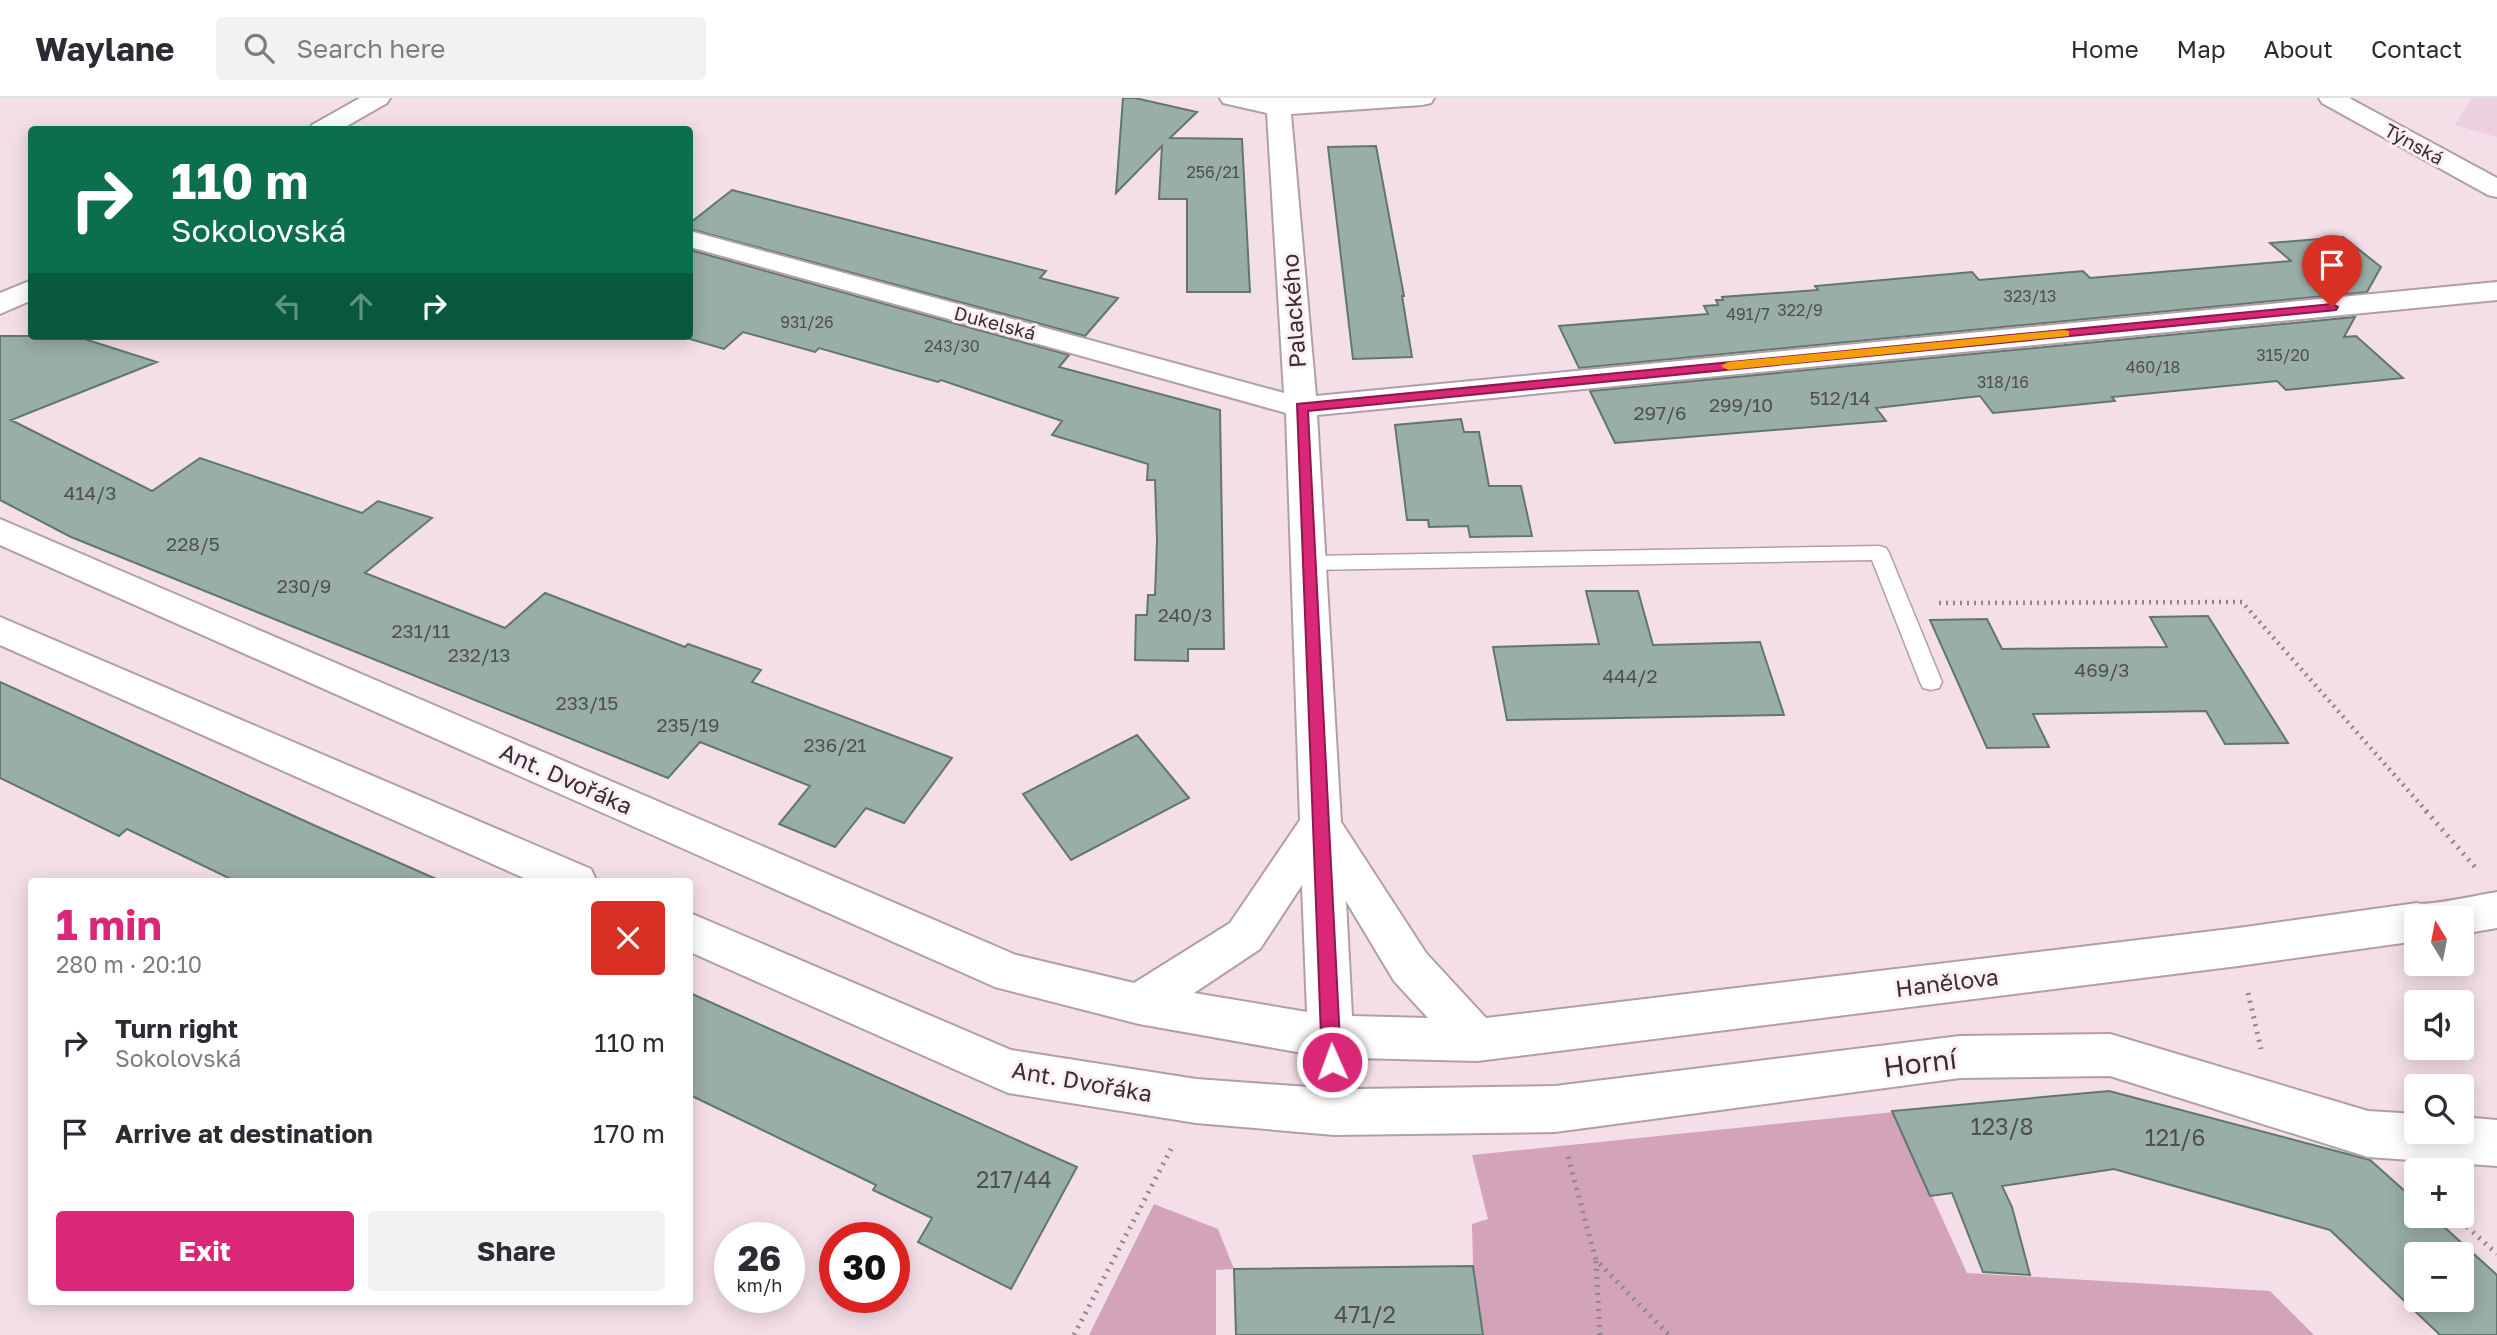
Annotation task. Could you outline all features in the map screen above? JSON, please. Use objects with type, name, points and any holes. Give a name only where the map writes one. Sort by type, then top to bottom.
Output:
[{"type":"street","points":[[328,126],[378,98]]},
{"type":"street","points":[[1232,98],[1279,103],[1422,98]]},
{"type":"street","name":"Týnská","points":[[2331,98],[2497,189]]},
{"type":"street","name":"Palackého","points":[[1279,103],[1301,407],[1334,1112]]},
{"type":"street","name":"Dukelská","points":[[693,240],[1301,407]]},
{"type":"street","points":[[0,305],[28,290]]},
{"type":"street","points":[[1301,407],[2497,291]]},
{"type":"street","name":"Ant. Dvořáka","points":[[0,531],[1010,974],[1139,1004],[1331,1037]]},
{"type":"street","points":[[0,630],[567,878]]},
{"type":"street","points":[[1139,1004],[1245,936],[1320,824],[1410,967],[1477,1040]]},
{"type":"street","points":[[2464,906],[2490,893]]},
{"type":"street","name":"Hanělova","points":[[1331,1037],[1477,1040],[2238,947],[2404,924]]},
{"type":"street","name":"Ant. Dvořáka","points":[[693,933],[1008,1071],[1196,1101],[1334,1112]]},
{"type":"street","name":"Horní","points":[[1334,1112],[1555,1109],[1960,1057],[2110,1055],[2368,1134],[2497,1143]]},
{"type":"lane","points":[[1308,563],[1879,553],[1931,682]]},
{"type":"path","points":[[1900,603],[2242,602],[2490,893]]},
{"type":"path","points":[[2238,947],[2262,1055]]},
{"type":"path","points":[[1074,1335],[1196,1101]]},
{"type":"path","points":[[1555,1109],[1596,1260],[1600,1335]]},
{"type":"path","points":[[2468,1228],[2497,1254]]},
{"type":"path","points":[[1596,1260],[1668,1335]]},
{"type":"shaded area","points":[[2472,98],[2497,98],[2497,137],[2455,125]]},
{"type":"shaded area","points":[[1894,1112],[1967,1273],[2270,1291],[2314,1335],[1483,1335],[1473,1266],[1472,1224],[1488,1219],[1472,1155]]},
{"type":"shaded area","points":[[1154,1204],[1218,1229],[1234,1269],[1216,1270],[1216,1335],[1089,1335]]},
{"type":"building","points":[[1123,98],[1135,98],[1197,112],[1170,138],[1242,139],[1250,292],[1187,292],[1187,199],[1159,199],[1162,146],[1116,193]]},
{"type":"building","points":[[1376,146],[1404,296],[1412,357],[1353,359],[1328,147]]},
{"type":"building","points":[[732,190],[1046,271],[1040,278],[1118,298],[1085,336],[693,230],[693,221]]},
{"type":"building","points":[[2343,237],[2381,267],[2367,292],[1579,368],[1559,326],[1708,314],[1704,306],[1718,305],[1716,300],[1723,300],[1722,297],[1818,290],[1815,286],[1972,272],[1979,280],[2083,271],[2090,278],[2291,261],[2270,243]]},
{"type":"building","points":[[693,251],[1069,355],[1059,367],[1220,410],[1224,649],[1188,649],[1188,661],[1135,660],[1136,615],[1147,615],[1148,595],[1155,595],[1155,480],[1147,480],[1148,464],[1052,435],[1062,421],[941,380],[938,382],[819,348],[815,352],[743,332],[724,349],[693,340]]},
{"type":"building","points":[[2355,317],[2344,337],[2356,336],[2403,378],[2286,390],[2277,381],[2112,397],[2115,401],[1993,413],[1980,396],[1876,408],[1886,421],[1615,443],[1590,391]]},
{"type":"building","points":[[0,336],[28,336],[28,340],[88,340],[157,362],[11,420],[152,491],[200,458],[362,513],[378,501],[432,518],[365,573],[505,628],[545,593],[685,647],[688,644],[761,670],[752,682],[952,758],[904,823],[866,808],[835,847],[779,824],[810,786],[700,742],[668,778],[71,537],[0,500]]},
{"type":"building","points":[[1461,419],[1464,432],[1479,432],[1489,486],[1521,486],[1532,536],[1470,537],[1468,526],[1429,527],[1428,520],[1407,520],[1395,425]]},
{"type":"building","points":[[1586,591],[1638,591],[1653,645],[1760,642],[1784,715],[1507,720],[1493,647],[1599,644]]},
{"type":"building","points":[[2208,616],[2288,743],[2225,744],[2206,711],[2033,714],[2049,747],[1987,748],[1930,620],[1987,619],[2002,649],[2167,647],[2150,617]]},
{"type":"building","points":[[0,682],[434,878],[229,878],[127,829],[119,836],[0,778]]},
{"type":"building","points":[[1137,735],[1189,798],[1071,860],[1023,794]]},
{"type":"building","points":[[693,994],[1077,1167],[1011,1289],[918,1242],[932,1218],[873,1190],[876,1185],[693,1096]]},
{"type":"building","points":[[2109,1091],[2370,1160],[2404,1190],[2404,1228],[2445,1228],[2461,1242],[2404,1242],[2404,1301],[2330,1230],[2114,1169],[2002,1186],[2012,1207],[2030,1275],[1983,1272],[1952,1193],[1930,1196],[1892,1111]]},
{"type":"building","points":[[2474,1254],[2497,1275],[2497,1335],[2440,1335],[2416,1312],[2474,1312]]},
{"type":"building","points":[[1473,1266],[1483,1335],[1236,1335],[1234,1269]]},
{"type":"slow traffic","points":[[1728,366],[2064,333]]},
{"type":"route","points":[[1332,1062],[1301,407],[2332,307]]}]
